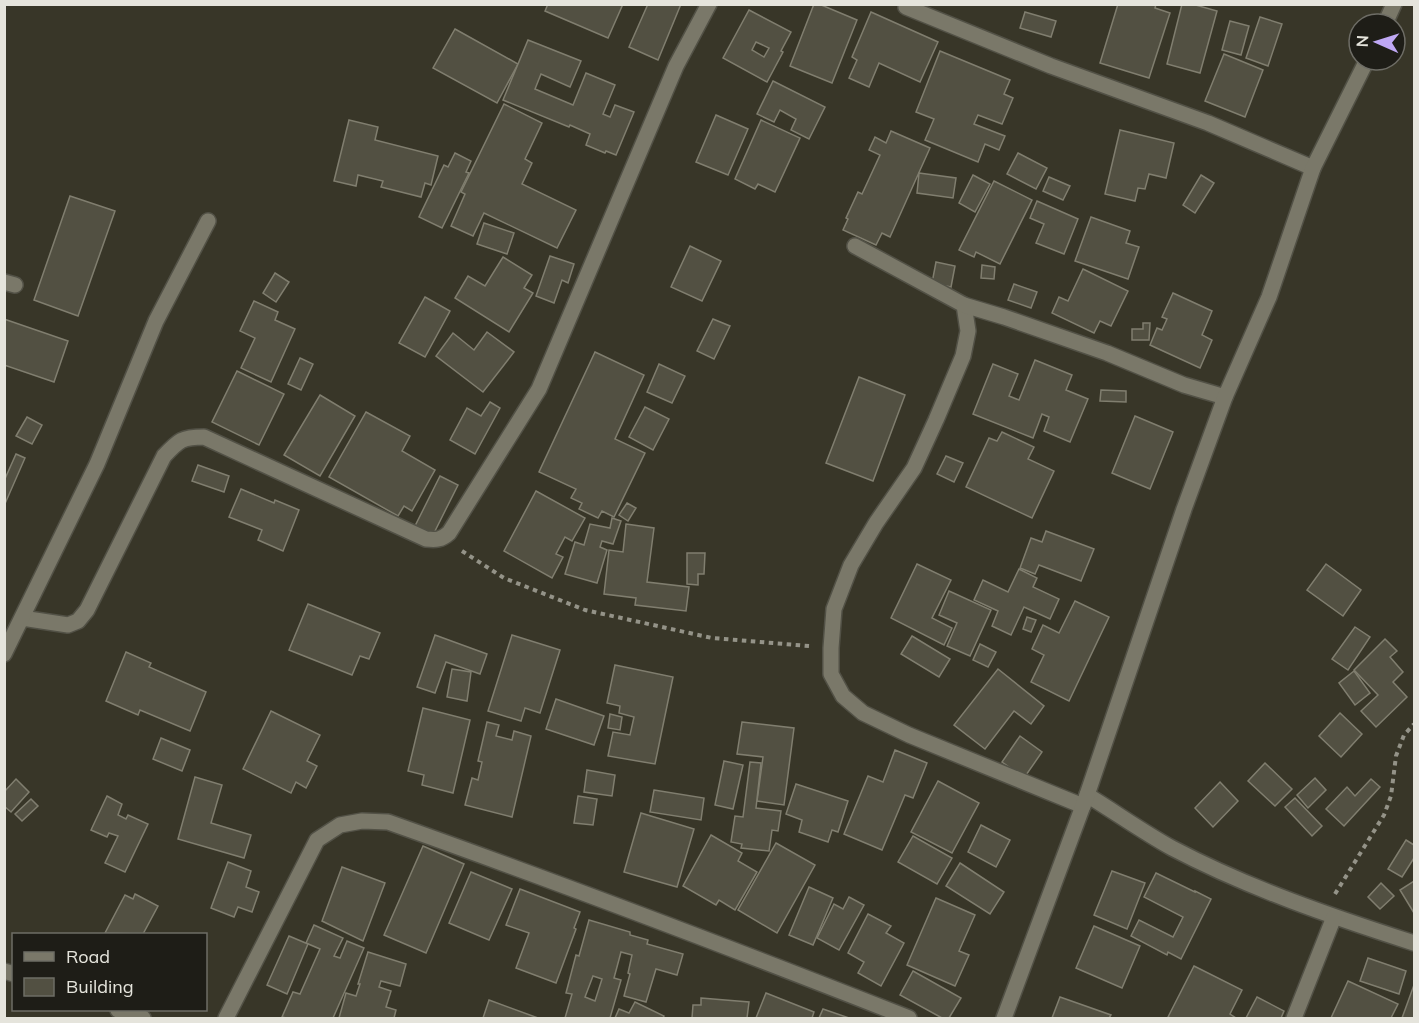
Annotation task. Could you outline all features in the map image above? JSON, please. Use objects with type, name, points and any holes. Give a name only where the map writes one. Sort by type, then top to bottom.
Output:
[{"type":"street","points":[[22,618],[68,626],[78,621],[87,610],[164,456],[177,442],[189,437],[204,437],[426,539],[442,539],[449,533],[539,388],[676,66],[709,4]]},
{"type":"street","points":[[906,7],[1051,66],[1208,123],[1313,168]]},
{"type":"street","points":[[1004,1018],[1085,801],[1184,509],[1225,397],[1269,297],[1313,168],[1361,72]]},
{"type":"street","points":[[4,654],[97,464],[156,321],[208,221]]},
{"type":"street","points":[[855,246],[964,305],[1107,353],[1184,385],[1225,397]]},
{"type":"street","points":[[964,305],[968,331],[963,356],[936,420],[914,468],[876,523],[851,566],[834,609],[831,674],[843,696],[863,712],[909,735],[1085,801],[1231,876],[1328,915],[1414,943]]},
{"type":"street","points":[[226,1018],[317,840],[340,825],[362,821],[388,822],[542,877],[909,1018]]},
{"type":"street","points":[[1294,1018],[1328,915]]},
{"type":"street","points":[[121,1011],[143,1018]]},
{"type":"path","points":[[442,539],[504,578],[585,610],[712,638],[831,648]]},
{"type":"path","points":[[1328,915],[1384,815],[1391,796],[1396,756],[1404,735],[1414,724]]},
{"type":"building","points":[[548,4],[623,4],[608,38],[545,11]]},
{"type":"building","points":[[648,4],[681,4],[658,60],[629,47]]},
{"type":"building","points":[[814,4],[857,20],[832,83],[790,66]]},
{"type":"building","points":[[1118,4],[1156,4],[1155,8],[1170,13],[1149,78],[1100,63]]},
{"type":"building","points":[[1182,4],[1192,4],[1217,11],[1200,73],[1167,64]]},
{"type":"building","points":[[749,10],[791,32],[767,82],[723,58]],"holes":[[[756,42],[769,48],[764,57],[752,50]]]},
{"type":"building","points":[[871,12],[938,42],[920,82],[879,63],[869,87],[849,78],[857,60],[852,57]]},
{"type":"building","points":[[1025,12],[1056,21],[1051,37],[1020,28]]},
{"type":"building","points":[[1260,17],[1282,24],[1268,66],[1246,58]]},
{"type":"building","points":[[1230,21],[1249,26],[1241,55],[1222,50]]},
{"type":"building","points":[[455,29],[518,64],[497,103],[433,68]]},
{"type":"building","points":[[528,40],[581,61],[570,87],[541,74],[535,89],[573,105],[586,73],[615,85],[603,114],[610,117],[615,105],[634,112],[616,155],[586,145],[590,134],[503,100]]},
{"type":"building","points":[[940,51],[1010,80],[1004,94],[1013,98],[1002,124],[978,115],[974,124],[1005,136],[999,150],[985,144],[978,162],[925,140],[934,119],[916,112]]},
{"type":"building","points":[[1224,54],[1263,70],[1245,117],[1205,101]]},
{"type":"building","points":[[773,81],[825,107],[809,139],[791,130],[796,119],[780,110],[774,122],[757,114]]},
{"type":"building","points":[[504,104],[542,123],[525,159],[532,163],[522,184],[576,210],[557,248],[484,213],[473,236],[451,226],[465,194],[461,192]]},
{"type":"building","points":[[716,115],[748,129],[728,175],[696,162]]},
{"type":"building","points":[[349,120],[378,127],[375,140],[438,156],[431,185],[425,183],[421,197],[381,187],[383,181],[358,175],[356,186],[334,181]]},
{"type":"building","points":[[761,120],[800,138],[775,192],[758,184],[755,189],[735,179]]},
{"type":"building","points":[[1120,130],[1174,143],[1166,178],[1149,174],[1145,189],[1138,188],[1135,201],[1105,194]]},
{"type":"building","points":[[891,131],[930,148],[890,237],[882,233],[876,245],[843,230],[858,192],[862,194],[880,155],[869,150],[875,137],[886,143]]},
{"type":"building","points":[[455,153],[471,161],[466,172],[469,173],[442,228],[419,217],[444,165],[448,167]]},
{"type":"building","points":[[1018,153],[1047,168],[1036,189],[1007,174]]},
{"type":"building","points":[[919,173],[956,178],[953,198],[917,193]]},
{"type":"building","points":[[973,175],[990,184],[975,212],[959,203]]},
{"type":"building","points":[[1201,175],[1214,183],[1195,213],[1183,205]]},
{"type":"building","points":[[1049,177],[1070,186],[1063,200],[1043,191]]},
{"type":"building","points":[[994,181],[1032,200],[1000,264],[976,252],[974,257],[959,250]]},
{"type":"building","points":[[70,196],[115,211],[78,316],[34,300]]},
{"type":"building","points":[[1037,201],[1078,219],[1064,254],[1036,243],[1044,224],[1030,218]]},
{"type":"building","points":[[1091,217],[1130,231],[1126,243],[1139,247],[1128,279],[1075,261]]},
{"type":"building","points":[[484,223],[514,233],[507,254],[477,244]]},
{"type":"building","points":[[690,246],[721,261],[702,301],[671,287]]},
{"type":"building","points":[[550,256],[574,264],[568,283],[562,280],[554,303],[536,296]]},
{"type":"building","points":[[503,257],[532,275],[524,288],[533,293],[509,332],[455,298],[468,276],[485,286]]},
{"type":"building","points":[[936,262],[955,266],[951,287],[932,283]]},
{"type":"building","points":[[982,265],[995,267],[994,279],[981,278]]},
{"type":"building","points":[[1083,269],[1128,291],[1111,326],[1100,321],[1094,333],[1052,313],[1059,297],[1068,301]]},
{"type":"building","points":[[275,273],[289,282],[276,302],[263,293]]},
{"type":"building","points":[[1014,284],[1037,292],[1031,308],[1008,300]]},
{"type":"building","points":[[1173,293],[1212,311],[1202,335],[1212,340],[1200,368],[1150,345],[1157,328],[1162,330],[1167,319],[1162,317]]},
{"type":"building","points":[[425,297],[450,311],[425,357],[399,343]]},
{"type":"building","points":[[254,301],[278,312],[275,320],[295,329],[271,382],[241,368],[255,338],[240,331]]},
{"type":"building","points":[[4,319],[68,341],[54,382],[4,365]]},
{"type":"building","points":[[713,319],[730,326],[714,359],[697,351]]},
{"type":"building","points":[[1143,323],[1150,323],[1149,340],[1132,340],[1132,329],[1143,329]]},
{"type":"building","points":[[487,332],[514,352],[483,392],[436,356],[453,333],[474,350]]},
{"type":"building","points":[[595,352],[644,375],[615,439],[645,453],[614,517],[602,511],[598,518],[579,509],[582,503],[571,498],[576,489],[539,472]]},
{"type":"building","points":[[300,358],[313,364],[301,390],[288,384]]},
{"type":"building","points":[[1035,360],[1072,375],[1066,390],[1088,399],[1070,442],[1044,431],[1049,417],[1042,414],[1033,438],[973,414],[993,364],[1018,374],[1009,396],[1019,400]]},
{"type":"building","points":[[659,364],[685,376],[672,403],[647,392]]},
{"type":"building","points":[[237,371],[284,394],[259,445],[212,422]]},
{"type":"building","points":[[859,377],[905,395],[873,481],[826,463]]},
{"type":"building","points":[[1101,390],[1126,391],[1126,402],[1100,401]]},
{"type":"building","points":[[320,395],[355,416],[320,476],[284,455]]},
{"type":"building","points":[[490,402],[500,408],[475,454],[450,440],[467,408],[481,416]]},
{"type":"building","points":[[645,407],[669,419],[653,450],[629,437]]},
{"type":"building","points":[[366,412],[410,436],[402,451],[435,470],[412,511],[404,506],[398,516],[329,477]]},
{"type":"building","points":[[1135,416],[1173,432],[1150,489],[1112,473]]},
{"type":"building","points":[[27,417],[42,425],[32,444],[16,436]]},
{"type":"building","points":[[1002,432],[1034,447],[1028,459],[1054,471],[1032,518],[966,487],[989,438],[997,441]]},
{"type":"building","points":[[16,454],[25,458],[4,506],[4,481]]},
{"type":"building","points":[[946,456],[963,463],[954,482],[937,474]]},
{"type":"building","points":[[198,465],[229,476],[224,492],[192,481]]},
{"type":"building","points":[[440,476],[458,485],[433,535],[415,526]]},
{"type":"building","points":[[241,489],[274,503],[275,500],[299,510],[283,551],[258,540],[262,530],[229,517]]},
{"type":"building","points":[[536,491],[585,518],[572,541],[565,537],[556,554],[563,557],[552,578],[504,551]]},
{"type":"building","points":[[627,503],[636,508],[628,521],[619,515]]},
{"type":"building","points":[[612,518],[621,521],[613,544],[602,541],[600,547],[607,550],[597,583],[565,574],[575,542],[584,545],[590,524],[610,528]]},
{"type":"building","points":[[626,524],[654,528],[647,582],[689,587],[686,611],[635,605],[636,598],[604,594],[609,550],[623,552]]},
{"type":"building","points":[[1046,531],[1094,549],[1081,581],[1039,565],[1035,574],[1020,568],[1031,538],[1042,542]]},
{"type":"building","points":[[687,553],[705,553],[704,574],[698,574],[698,585],[687,584]]},
{"type":"building","points":[[917,564],[951,580],[932,618],[952,628],[944,645],[891,618]]},
{"type":"building","points":[[1326,564],[1361,590],[1343,616],[1307,590]]},
{"type":"building","points":[[1019,569],[1037,578],[1033,587],[1059,599],[1050,619],[1024,607],[1011,635],[992,626],[998,611],[974,600],[983,580],[1008,592]]},
{"type":"building","points":[[949,591],[991,610],[970,656],[947,646],[957,623],[939,615]]},
{"type":"building","points":[[1075,601],[1109,617],[1069,701],[1031,682],[1044,655],[1032,649],[1043,625],[1059,633]]},
{"type":"building","points":[[308,604],[380,633],[369,659],[360,656],[352,675],[289,650]]},
{"type":"building","points":[[1027,617],[1036,620],[1031,632],[1023,629]]},
{"type":"building","points":[[1355,627],[1370,637],[1348,670],[1332,659]]},
{"type":"building","points":[[435,635],[487,654],[480,674],[446,662],[435,693],[417,687]]},
{"type":"building","points":[[512,635],[560,650],[540,713],[525,708],[521,721],[488,711]]},
{"type":"building","points":[[912,636],[950,659],[939,677],[901,654]]},
{"type":"building","points":[[1385,639],[1397,651],[1390,657],[1403,672],[1393,682],[1407,697],[1376,727],[1361,711],[1378,695],[1354,670]]},
{"type":"building","points":[[980,644],[996,652],[988,667],[973,660]]},
{"type":"building","points":[[126,652],[151,663],[149,667],[206,692],[190,731],[140,710],[138,715],[106,701]]},
{"type":"building","points":[[615,665],[673,677],[655,764],[608,756],[613,732],[630,735],[634,717],[619,713],[620,706],[607,703]]},
{"type":"building","points":[[452,669],[471,672],[467,701],[447,697]]},
{"type":"building","points":[[998,669],[1044,706],[1031,724],[1014,711],[985,749],[954,725]]},
{"type":"building","points":[[1354,671],[1370,693],[1355,705],[1339,683]]},
{"type":"building","points":[[556,699],[604,716],[594,745],[546,729]]},
{"type":"building","points":[[423,708],[470,720],[453,793],[422,785],[424,775],[408,771]]},
{"type":"building","points":[[271,711],[320,735],[307,761],[317,766],[306,788],[296,782],[291,793],[243,769]]},
{"type":"building","points":[[1340,713],[1362,734],[1341,757],[1319,736]]},
{"type":"building","points":[[610,714],[622,717],[620,730],[608,728]]},
{"type":"building","points":[[487,722],[499,725],[496,736],[512,740],[514,731],[531,736],[512,817],[465,805],[472,778],[478,780],[482,762],[478,761]]},
{"type":"building","points":[[742,722],[794,728],[784,805],[757,801],[763,757],[737,754]]},
{"type":"building","points":[[1020,736],[1042,752],[1024,778],[1002,762]]},
{"type":"building","points":[[161,738],[190,750],[182,771],[153,759]]},
{"type":"building","points":[[895,750],[927,763],[913,798],[905,795],[882,850],[844,834],[868,776],[883,782]]},
{"type":"building","points":[[724,761],[743,765],[733,809],[715,805]]},
{"type":"building","points":[[750,762],[761,763],[756,808],[781,811],[778,831],[772,830],[769,851],[741,848],[742,844],[731,842],[735,816],[743,817]]},
{"type":"building","points":[[1265,763],[1292,789],[1275,806],[1248,781]]},
{"type":"building","points":[[587,770],[615,775],[612,796],[584,792]]},
{"type":"building","points":[[195,777],[222,785],[211,823],[251,835],[244,858],[178,839]]},
{"type":"building","points":[[1315,778],[1326,790],[1308,808],[1297,795]]},
{"type":"building","points":[[16,779],[29,792],[11,812],[4,806],[4,792]]},
{"type":"building","points":[[1371,779],[1380,787],[1344,826],[1326,809],[1347,787],[1355,796]]},
{"type":"building","points":[[938,781],[979,803],[952,853],[911,832]]},
{"type":"building","points":[[1220,782],[1238,801],[1213,827],[1195,808]]},
{"type":"building","points":[[796,784],[848,801],[838,832],[832,830],[828,842],[799,832],[802,820],[786,814]]},
{"type":"building","points":[[654,790],[704,798],[701,820],[650,812]]},
{"type":"building","points":[[107,796],[122,804],[118,815],[126,819],[128,815],[148,824],[125,872],[105,863],[118,836],[109,833],[107,837],[91,830]]},
{"type":"building","points":[[578,796],[597,799],[593,825],[574,823]]},
{"type":"building","points":[[1295,798],[1322,826],[1312,836],[1285,807]]},
{"type":"building","points":[[31,799],[38,806],[22,821],[15,814]]},
{"type":"building","points":[[641,813],[694,829],[677,887],[624,872]]},
{"type":"building","points":[[981,825],[1010,840],[996,867],[968,852]]},
{"type":"building","points":[[711,835],[742,853],[738,861],[757,872],[735,910],[719,900],[716,905],[683,886]]},
{"type":"building","points":[[913,836],[952,858],[937,884],[898,862]]},
{"type":"building","points":[[1406,840],[1414,845],[1414,858],[1402,877],[1388,869]]},
{"type":"building","points":[[776,843],[815,865],[777,933],[738,910]]},
{"type":"building","points":[[423,846],[464,864],[426,953],[384,935]]},
{"type":"building","points":[[228,862],[251,871],[246,887],[259,892],[252,912],[238,907],[234,917],[211,908]]},
{"type":"building","points":[[960,863],[1004,892],[990,914],[946,886]]},
{"type":"building","points":[[342,867],[385,883],[363,941],[322,921]]},
{"type":"building","points":[[1112,871],[1145,883],[1127,929],[1094,915]]},
{"type":"building","points":[[471,872],[512,889],[489,940],[449,923]]},
{"type":"building","points":[[1156,873],[1211,899],[1181,959],[1168,952],[1167,955],[1131,936],[1139,920],[1173,937],[1183,917],[1144,897]]},
{"type":"building","points":[[1414,881],[1414,913],[1400,890]]},
{"type":"building","points":[[1381,883],[1394,896],[1380,909],[1368,897]]},
{"type":"building","points":[[809,887],[833,898],[813,945],[789,935]]},
{"type":"building","points":[[520,889],[580,912],[556,983],[516,968],[529,933],[506,925]]},
{"type":"building","points":[[135,894],[158,906],[144,933],[105,933],[125,895],[133,899]]},
{"type":"building","points":[[849,897],[864,905],[839,950],[817,938],[834,904],[843,909]]},
{"type":"building","points":[[936,898],[975,915],[959,951],[969,955],[955,986],[907,965]]},
{"type":"building","points":[[868,914],[891,926],[886,933],[904,943],[881,986],[858,973],[864,962],[848,953]]},
{"type":"building","points":[[589,920],[630,932],[630,935],[648,940],[647,944],[683,954],[677,975],[656,969],[646,1002],[624,996],[632,955],[621,952],[614,978],[621,980],[610,1018],[565,1018],[572,994],[566,993],[576,955],[579,956]],"holes":[[[593,976],[602,979],[595,1001],[585,997]]]},
{"type":"building","points":[[314,925],[343,938],[334,956],[340,958],[347,941],[364,948],[333,1018],[282,1017],[293,992],[300,994],[320,949],[306,943]]},
{"type":"building","points":[[1094,926],[1140,946],[1122,988],[1076,968]]},
{"type":"building","points":[[289,936],[308,944],[287,994],[267,985]]},
{"type":"building","points":[[368,952],[406,964],[400,986],[381,981],[379,987],[391,991],[386,1007],[396,1010],[394,1018],[339,1018],[346,993],[356,996]]},
{"type":"building","points":[[1368,958],[1406,971],[1399,994],[1360,981]]},
{"type":"building","points":[[1194,966],[1242,990],[1230,1014],[1236,1018],[1168,1017]]},
{"type":"building","points":[[913,971],[961,998],[949,1018],[942,1018],[900,995]]},
{"type":"building","points":[[1348,981],[1398,1004],[1391,1018],[1331,1018]]},
{"type":"building","points":[[1414,985],[1414,1018],[1402,1018]]},
{"type":"building","points":[[766,993],[814,1012],[812,1018],[756,1018]]},
{"type":"building","points":[[1060,997],[1111,1015],[1109,1018],[1052,1018]]},
{"type":"building","points":[[1257,997],[1284,1011],[1281,1018],[1246,1018]]},
{"type":"building","points":[[701,998],[749,1002],[747,1018],[692,1018],[693,1005],[701,1005]]},
{"type":"building","points":[[489,1000],[538,1018],[483,1018]]},
{"type":"building","points":[[635,1002],[664,1016],[663,1018],[615,1018],[619,1009],[629,1013]]},
{"type":"building","points":[[823,1009],[849,1018],[819,1018]]}]
